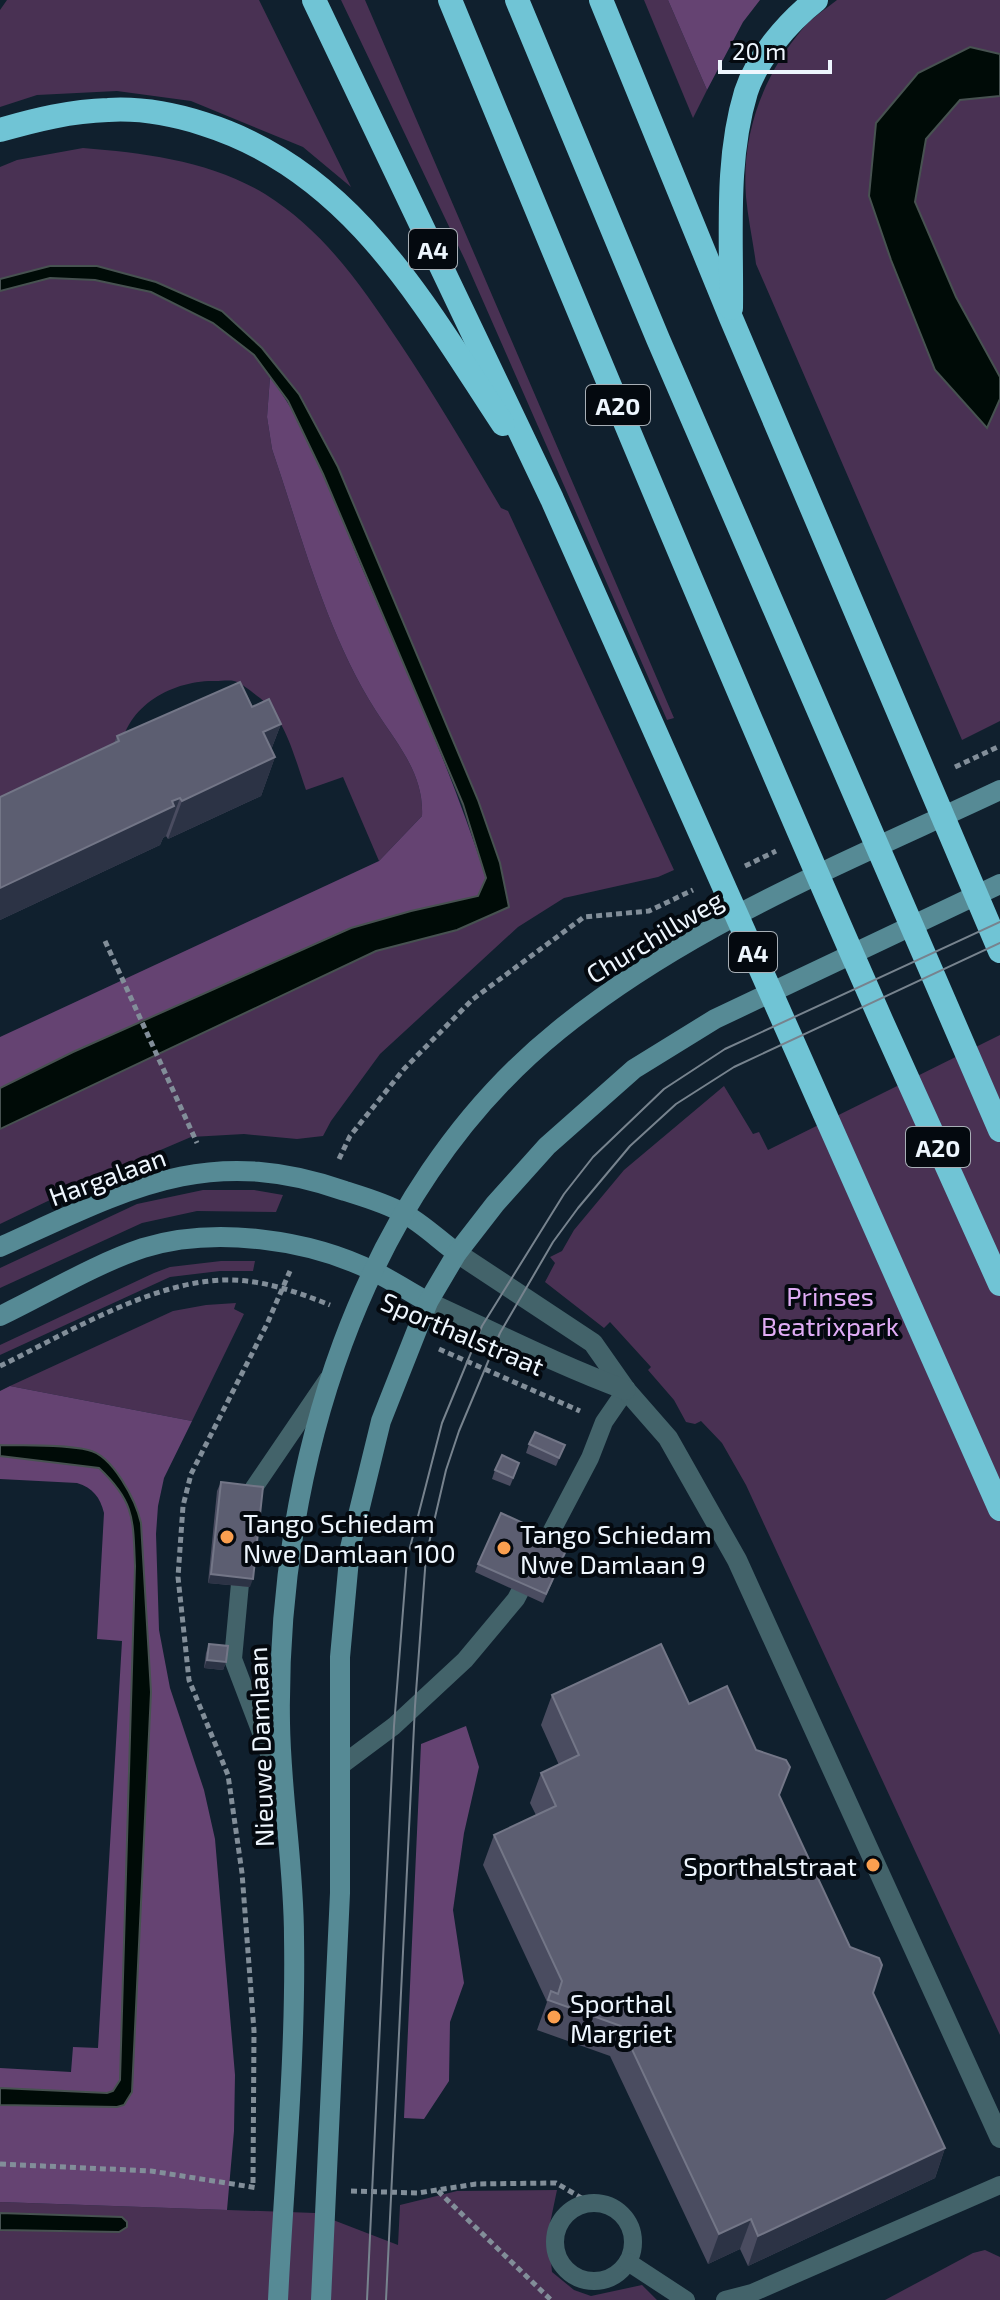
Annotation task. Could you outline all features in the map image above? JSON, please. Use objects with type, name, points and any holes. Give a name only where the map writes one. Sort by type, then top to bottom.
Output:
[{"type":"highway","name":"A4","points":[[314,0],[552,499],[1000,1509]]},
{"type":"highway","name":"A20","points":[[450,0],[790,808],[1000,1284]]},
{"type":"highway","name":"A20","points":[[517,0],[658,339],[1000,1130]]},
{"type":"highway","points":[[601,0],[731,318],[1000,951]]},
{"type":"highway","points":[[731,318],[733,159],[747,90],[778,36],[816,0]]},
{"type":"highway","name":"A4","points":[[0,130],[50,116],[109,109],[173,114],[234,133],[291,164],[342,204],[386,252],[552,499]]},
{"type":"main road","name":"Churchillweg","points":[[402,1213],[465,1124],[497,1085],[550,1037],[618,985],[690,940],[761,903],[1000,790]]},
{"type":"main road","points":[[321,2300],[340,1893],[340,1657],[350,1548],[381,1421],[428,1302],[457,1253],[495,1204],[547,1146],[634,1069],[715,1019],[1000,884]]},
{"type":"main road","name":"Hargalaan","points":[[0,1247],[110,1197],[162,1180],[215,1170],[271,1173],[326,1184],[402,1213],[457,1253]]},
{"type":"main road","name":"Nieuwe Damlaan","points":[[278,2300],[292,2048],[294,1936],[283,1789],[280,1682],[285,1591],[308,1459],[330,1377],[373,1271],[402,1213]]},
{"type":"main road","points":[[0,1316],[129,1254],[181,1240],[253,1237],[299,1246],[373,1271],[428,1302]]},
{"type":"street","name":"Sporthalstraat","points":[[457,1253],[593,1343],[626,1390],[668,1438],[737,1560],[997,2124]]},
{"type":"street","name":"Sporthalstraat","points":[[428,1302],[500,1333],[569,1369],[626,1390]]},
{"type":"lane","points":[[283,1789],[233,1659],[249,1495],[330,1377]]},
{"type":"lane","points":[[339,1767],[394,1726],[465,1660],[516,1599],[590,1458],[604,1422],[626,1390]]},
{"type":"lane","points":[[725,2300],[752,2293],[1000,2185]]},
{"type":"lane","points":[[602,2204],[614,2208],[623,2216],[633,2238],[628,2262],[609,2279],[585,2281],[573,2276],[557,2258],[555,2234],[559,2222],[578,2206],[602,2204]]},
{"type":"lane","points":[[628,2262],[686,2300]]},
{"type":"path","points":[[105,941],[197,1143]]},
{"type":"path","name":"Sporthalstraat","points":[[0,1366],[120,1308],[192,1284],[223,1280],[284,1288],[355,1315]]},
{"type":"path","name":"Sporthalstraat","points":[[412,1339],[467,1360],[604,1422]]},
{"type":"path","points":[[254,2031],[254,2160]]},
{"type":"path","points":[[437,2190],[551,2300]]},
{"type":"green space","points":[[7,0],[259,0],[351,187],[303,147],[191,101],[117,91],[37,95],[0,107],[0,10]]},
{"type":"green space","points":[[341,0],[365,0],[674,718],[667,720],[465,260]]},
{"type":"green space","points":[[644,0],[668,0],[707,90],[693,118]]},
{"type":"green space","points":[[837,0],[1000,0],[1000,54],[970,47],[919,73],[876,123],[869,196],[935,370],[987,427],[1000,399],[1000,721],[962,740],[756,264],[745,174],[751,128],[766,85],[777,65],[808,23]]},
{"type":"green space","points":[[1000,96],[1000,377],[956,297],[915,202],[926,139],[960,100]]},
{"type":"green space","points":[[83,148],[177,160],[244,183],[286,209],[340,260],[412,362],[501,508],[508,511],[674,870],[658,877],[564,898],[518,927],[380,1054],[323,1136],[297,1139],[244,1134],[191,1137],[0,1224],[0,1129],[376,951],[457,930],[500,863],[477,800],[338,467],[299,393],[262,348],[156,282],[50,266],[0,279],[0,167],[17,160]]},
{"type":"green space","points":[[50,278],[95,280],[151,292],[213,323],[254,355],[270,377],[267,417],[272,449],[316,583],[358,681],[408,760],[419,787],[422,816],[379,861],[343,777],[306,790],[289,740],[277,717],[260,698],[232,681],[198,682],[166,692],[139,711],[123,739],[120,756],[0,810],[0,291]]},
{"type":"green space","name":"Prinses Beatrixpark","points":[[1000,1035],[1000,2035],[746,1485],[722,1443],[701,1421],[695,1424],[686,1422],[674,1400],[648,1370],[651,1367],[610,1322],[604,1328],[545,1282],[555,1263],[550,1257],[562,1251],[574,1230],[624,1170],[724,1086],[753,1134],[759,1132],[768,1150]]},
{"type":"green space","points":[[203,1190],[254,1190],[283,1195],[276,1212],[197,1211],[142,1223],[0,1288],[0,1268],[137,1204]]},
{"type":"green space","points":[[255,1261],[253,1271],[170,1277],[0,1355],[0,1345],[154,1273],[170,1267]]},
{"type":"green space","points":[[236,1303],[234,1309],[244,1314],[192,1421],[10,1386],[173,1311]]},
{"type":"green space","points":[[557,2190],[548,2233],[552,2272],[574,2290],[591,2296],[642,2285],[657,2300],[0,2300],[0,2202],[315,2213],[398,2245],[400,2205],[457,2191]]},
{"type":"green space","points":[[985,2250],[1000,2257],[1000,2300],[885,2300],[973,2253]]},
{"type":"shaded area","points":[[668,0],[760,0],[743,22],[707,90]]},
{"type":"shaded area","points":[[970,47],[1000,54],[1000,96],[960,100],[926,139],[915,202],[956,297],[1000,377],[1000,399],[987,428],[935,370],[869,196],[876,123],[918,73]]},
{"type":"shaded area","points":[[50,266],[97,266],[156,282],[222,311],[262,348],[299,394],[338,467],[478,800],[500,863],[509,907],[457,930],[376,951],[0,1129],[0,1088],[73,1052],[351,928],[478,896],[486,878],[463,804],[323,474],[288,401],[254,355],[213,323],[151,292],[95,280],[50,278],[0,291],[0,279]]},
{"type":"shaded area","points":[[270,377],[298,421],[322,469],[443,760],[486,878],[478,896],[350,928],[0,1088],[0,1037],[379,861],[422,816],[422,801],[414,773],[358,681],[316,583],[272,449],[267,417]]},
{"type":"shaded area","points":[[10,1386],[192,1421],[164,1478],[158,1506],[159,1630],[170,1688],[204,1790],[215,1839],[235,2075],[227,2210],[0,2202],[0,2068],[71,2072],[73,2047],[98,2048],[122,1641],[97,1639],[104,1513],[95,1494],[77,1483],[0,1479],[0,1391]]},
{"type":"shaded area","points":[[0,1445],[66,1447],[97,1454],[122,1480],[141,1523],[151,1692],[132,2092],[124,2105],[117,2107],[0,2105],[0,2088],[107,2093],[113,2091],[120,2080],[135,1566],[132,1523],[120,1491],[99,1468],[0,1456]]},
{"type":"shaded area","points":[[466,1726],[479,1767],[464,1833],[453,1910],[464,1983],[450,2022],[449,2081],[424,2119],[404,2118],[421,1744]]},
{"type":"shaded area","points":[[0,2213],[122,2217],[127,2227],[119,2232],[0,2230]]},
{"type":"building","points":[[240,682],[252,707],[269,699],[281,724],[263,732],[275,757],[182,801],[180,798],[172,801],[174,806],[0,888],[0,797],[119,741],[117,736]]},
{"type":"building","points":[[535,1432],[565,1445],[559,1458],[529,1444]]},
{"type":"building","points":[[502,1455],[519,1463],[513,1478],[495,1470]]},
{"type":"building","points":[[221,1482],[263,1487],[253,1579],[211,1574]]},
{"type":"building","points":[[501,1513],[569,1544],[546,1594],[478,1564]]},
{"type":"building","points":[[209,1644],[228,1646],[226,1662],[207,1660]]},
{"type":"building","points":[[661,1644],[689,1704],[727,1686],[756,1750],[786,1760],[790,1767],[779,1795],[850,1947],[879,1958],[882,1965],[873,1993],[945,2148],[758,2236],[751,2219],[719,2234],[621,2026],[548,2000],[551,1991],[558,1994],[562,1981],[494,1835],[556,1806],[541,1773],[579,1755],[552,1695]]},
{"type":"tram line","points":[[367,2300],[394,1726],[407,1559],[442,1423],[482,1326],[564,1194],[593,1157],[664,1089],[725,1049],[1000,922]]},
{"type":"tram line","points":[[386,2300],[415,1706],[426,1556],[446,1470],[500,1333],[553,1242],[578,1208],[630,1146],[676,1104],[734,1067],[1000,943]]},
{"type":"place","name":"Tango Schiedam Nwe Damlaan 100","points":[[227,1537]]},
{"type":"place","name":"Tango Schiedam Nwe Damlaan 9","points":[[504,1548]]},
{"type":"place","name":"Sporthalstraat","points":[[873,1865]]},
{"type":"place","name":"Sporthal Margriet","points":[[554,2017]]}]
